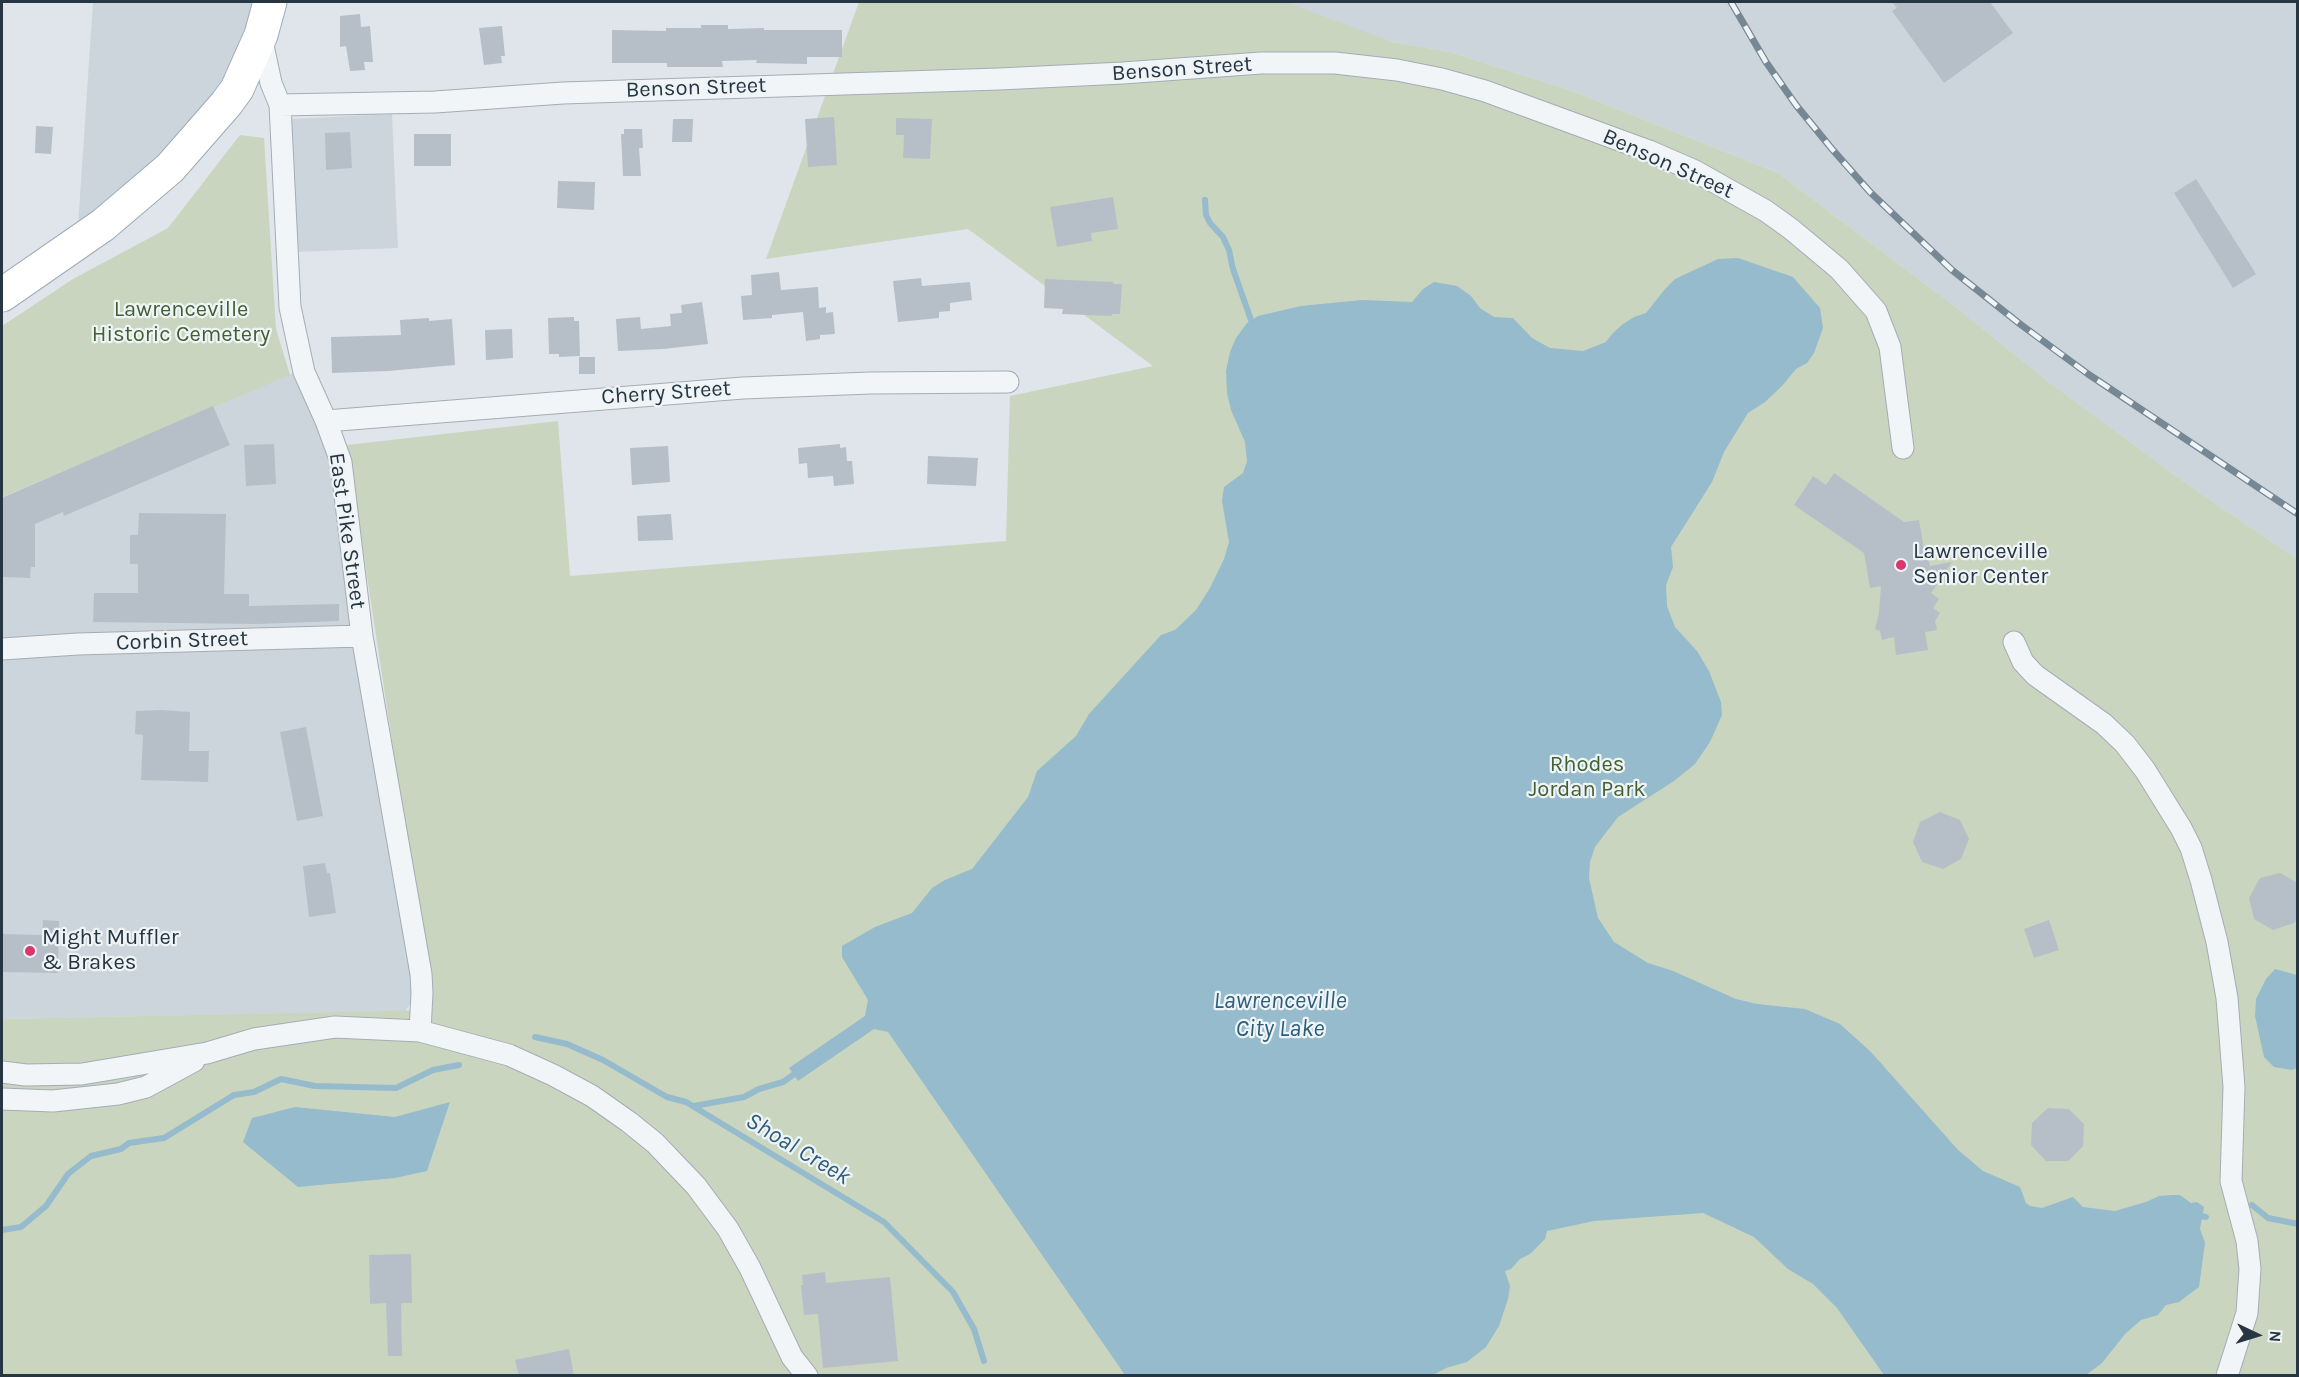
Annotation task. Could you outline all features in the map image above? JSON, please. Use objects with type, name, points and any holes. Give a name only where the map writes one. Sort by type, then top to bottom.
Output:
[{"type":"main road","name":"East Pike Street","points":[[261,35],[270,2]]},
{"type":"main road","points":[[2,295],[104,225],[170,168],[237,89],[261,35]]},
{"type":"street","name":"East Pike Street","points":[[261,35],[271,84],[280,105],[290,307],[304,372],[326,421],[340,462],[362,636],[421,974],[420,1031]]},
{"type":"street","name":"Benson Street","points":[[280,105],[435,102],[563,93],[999,79],[1261,63],[1335,63],[1397,70],[1442,79],[1485,91],[1649,151],[1712,181],[1791,229],[1839,269],[1875,311],[1890,347],[1904,448]]},
{"type":"street","name":"Cherry Street","points":[[326,421],[743,388],[870,382],[1008,382]]},
{"type":"street","name":"Corbin Street","points":[[2,649],[78,644],[362,636]]},
{"type":"street","points":[[2013,642],[2023,662],[2035,675],[2104,724],[2125,744],[2145,770],[2181,828],[2191,848],[2201,880],[2217,942],[2227,998],[2234,1088],[2231,1181],[2247,1241],[2250,1269],[2247,1313],[2227,1376]]},
{"type":"street","points":[[2,1072],[26,1075],[82,1074],[207,1053],[254,1038],[299,1031],[359,1027],[420,1031],[509,1055],[592,1096],[655,1143],[696,1186],[728,1229],[750,1268],[792,1357],[807,1376]]},
{"type":"street","points":[[2,1099],[54,1101],[118,1094],[146,1087],[207,1053]]},
{"type":"shaded area","points":[[93,2],[256,2],[232,68],[196,121],[159,162],[78,226]]},
{"type":"shaded area","points":[[870,2],[2297,2],[2297,559],[2194,489],[2050,383],[1957,308],[1778,173],[1575,92],[1450,52],[1392,42]]},
{"type":"shaded area","points":[[392,114],[398,248],[294,252],[291,119]]},
{"type":"shaded area","points":[[296,372],[334,468],[409,952],[413,1001],[405,1011],[2,1019],[2,497]]},
{"type":"green space","name":"Rhodes Jordan Park","points":[[859,2],[1286,2],[1392,42],[1450,52],[1575,92],[1778,173],[1957,308],[2050,383],[2194,489],[2297,559],[2297,1375],[2,1375],[2,1019],[433,1010],[347,445],[558,421],[570,576],[1006,541],[1010,396],[1153,366],[968,229],[766,259]]},
{"type":"green space","name":"Lawrenceville Historic Cemetery","points":[[240,135],[264,138],[276,329],[290,375],[2,497],[2,326],[73,279],[168,228]]},
{"type":"water","name":"Lawrenceville City Lake","points":[[1738,258],[1793,277],[1820,308],[1823,328],[1814,353],[1807,363],[1796,369],[1765,402],[1748,413],[1724,452],[1712,482],[1671,547],[1673,567],[1666,585],[1667,606],[1675,627],[1697,651],[1709,671],[1721,702],[1722,715],[1710,742],[1695,764],[1674,781],[1618,817],[1595,847],[1590,862],[1589,878],[1598,918],[1614,942],[1648,963],[1673,971],[1736,999],[1757,1004],[1805,1009],[1840,1024],[1871,1052],[1958,1150],[1983,1171],[2020,1187],[2026,1203],[2030,1206],[2042,1208],[2073,1197],[2083,1207],[2115,1211],[2159,1196],[2180,1195],[2191,1203],[2197,1202],[2204,1207],[2200,1229],[2205,1243],[2199,1287],[2179,1302],[2166,1305],[2158,1315],[2141,1320],[2125,1334],[2102,1363],[2086,1375],[1884,1375],[1837,1308],[1813,1284],[1788,1269],[1754,1237],[1703,1213],[1594,1221],[1547,1231],[1545,1239],[1530,1254],[1505,1271],[1510,1286],[1508,1299],[1499,1326],[1486,1347],[1467,1362],[1446,1368],[1433,1375],[1125,1375],[888,1032],[874,1029],[798,1081],[789,1068],[865,1016],[868,1000],[842,957],[842,946],[875,927],[912,913],[932,888],[972,869],[1028,797],[1037,771],[1076,736],[1089,714],[1161,635],[1175,630],[1196,610],[1210,588],[1224,559],[1229,542],[1222,501],[1224,487],[1243,473],[1247,461],[1245,442],[1231,410],[1227,393],[1226,371],[1236,338],[1247,323],[1258,316],[1301,306],[1362,300],[1412,302],[1423,289],[1434,282],[1457,286],[1471,296],[1480,308],[1494,317],[1513,318],[1532,338],[1550,348],[1583,351],[1606,342],[1623,324],[1646,313],[1675,279],[1718,259]]},
{"type":"water","points":[[2275,969],[2297,975],[2297,1068],[2292,1070],[2274,1067],[2264,1057],[2255,1016],[2256,999],[2266,979]]},
{"type":"water","points":[[450,1102],[427,1171],[395,1178],[298,1187],[243,1142],[252,1118],[295,1107],[395,1117]]},
{"type":"building","points":[[1892,2],[1990,2],[2013,33],[1944,83],[1892,11],[1897,8]]},
{"type":"building","points":[[360,14],[361,27],[370,26],[373,62],[364,62],[365,70],[350,71],[346,46],[340,47],[340,16]]},
{"type":"building","points":[[701,25],[728,25],[728,29],[842,30],[842,57],[807,57],[807,64],[756,63],[757,60],[722,61],[723,67],[667,67],[667,63],[612,63],[612,30],[666,31],[666,28],[701,28]]},
{"type":"building","points":[[502,26],[505,56],[501,56],[502,63],[484,65],[479,28]]},
{"type":"building","points":[[834,117],[837,165],[808,167],[805,119]]},
{"type":"building","points":[[896,118],[932,119],[930,159],[903,158],[904,135],[896,135]]},
{"type":"building","points":[[673,119],[693,119],[692,142],[672,142]]},
{"type":"building","points":[[36,126],[53,127],[51,154],[35,153]]},
{"type":"building","points":[[624,129],[642,129],[643,148],[639,148],[641,176],[623,176],[621,134],[624,134]]},
{"type":"building","points":[[350,132],[352,168],[326,170],[325,133]]},
{"type":"building","points":[[414,134],[451,134],[451,166],[414,166]]},
{"type":"building","points":[[2196,179],[2256,274],[2233,288],[2174,193]]},
{"type":"building","points":[[558,181],[595,182],[594,210],[557,208]]},
{"type":"building","points":[[1113,197],[1118,229],[1091,233],[1092,241],[1057,247],[1050,207]]},
{"type":"building","points":[[779,272],[781,290],[818,287],[819,308],[826,307],[826,313],[833,312],[835,334],[820,335],[820,339],[806,341],[803,312],[772,315],[772,318],[743,320],[741,296],[752,295],[751,275]]},
{"type":"building","points":[[921,278],[922,286],[970,282],[972,300],[950,303],[950,311],[939,312],[939,318],[898,322],[893,281]]},
{"type":"building","points":[[1045,279],[1122,284],[1120,314],[1112,314],[1112,316],[1062,314],[1063,309],[1044,308]]},
{"type":"building","points":[[702,302],[708,344],[618,351],[616,319],[640,317],[641,329],[671,326],[670,314],[682,313],[681,305]]},
{"type":"building","points":[[574,317],[574,321],[579,321],[580,356],[559,357],[559,354],[549,354],[548,318]]},
{"type":"building","points":[[429,318],[429,321],[452,319],[455,365],[332,373],[331,337],[401,335],[400,320]]},
{"type":"building","points":[[512,329],[513,358],[486,360],[485,330]]},
{"type":"building","points":[[579,357],[595,357],[595,374],[579,374]]},
{"type":"building","points":[[213,406],[230,445],[64,516],[63,512],[35,524],[35,567],[31,567],[30,578],[2,577],[2,498]]},
{"type":"building","points":[[274,444],[276,484],[246,486],[244,445]]},
{"type":"building","points":[[840,444],[840,448],[846,447],[847,461],[852,461],[854,484],[834,486],[833,476],[808,478],[807,463],[799,464],[798,448]]},
{"type":"building","points":[[668,446],[670,482],[632,485],[630,448]]},
{"type":"building","points":[[928,456],[978,458],[976,486],[927,484]]},
{"type":"building","name":"Lawrenceville Senior Center","points":[[1834,473],[1904,522],[1919,520],[1925,555],[1927,555],[1930,566],[1952,562],[1931,593],[1939,599],[1933,608],[1940,613],[1935,621],[1937,630],[1925,632],[1928,650],[1896,655],[1894,637],[1882,640],[1880,631],[1875,629],[1881,586],[1870,588],[1864,553],[1794,505],[1813,476],[1826,485]]},
{"type":"building","points":[[139,513],[226,514],[224,594],[249,594],[249,606],[339,604],[339,621],[258,624],[93,622],[94,593],[138,593],[138,564],[130,564],[130,535],[138,535]]},
{"type":"building","points":[[671,514],[673,540],[638,541],[637,516]]},
{"type":"building","points":[[136,711],[190,712],[189,751],[209,751],[208,782],[141,780],[143,735],[135,734]]},
{"type":"building","points":[[306,727],[323,816],[297,821],[280,732]]},
{"type":"building","points":[[1940,812],[1960,820],[1969,839],[1961,859],[1943,869],[1922,862],[1913,842],[1920,822]]},
{"type":"building","points":[[325,863],[327,873],[330,873],[336,913],[309,917],[303,866]]},
{"type":"building","points":[[2280,873],[2298,883],[2298,917],[2294,923],[2273,930],[2254,919],[2249,898],[2260,878]]},
{"type":"building","name":"Might Muffler & Brakes","points":[[43,920],[59,921],[58,973],[2,972],[2,934],[42,935]]},
{"type":"building","points":[[2049,920],[2059,950],[2034,958],[2024,929]]},
{"type":"building","points":[[2048,1108],[2069,1109],[2084,1124],[2083,1146],[2068,1161],[2046,1161],[2031,1145],[2032,1123]]},
{"type":"building","points":[[411,1254],[412,1303],[401,1303],[402,1356],[388,1356],[386,1303],[370,1304],[369,1255]]},
{"type":"building","points":[[825,1272],[826,1283],[890,1277],[898,1361],[823,1368],[818,1314],[804,1315],[801,1285],[803,1285],[802,1275]]},
{"type":"building","points":[[569,1349],[574,1376],[519,1376],[515,1360]]},
{"type":"waterway","points":[[1205,200],[1206,215],[1223,237],[1229,250],[1233,269],[1251,320]]},
{"type":"waterway","name":"Shoal Creek","points":[[535,1037],[567,1044],[603,1060],[667,1097],[686,1102],[884,1222],[953,1292],[974,1329],[984,1361]]},
{"type":"waterway","name":"Shoal Creek","points":[[2,1230],[21,1227],[46,1206],[68,1174],[91,1156],[121,1149],[129,1143],[164,1138],[234,1095],[254,1092],[281,1079],[315,1086],[396,1088],[433,1070],[459,1065]]},
{"type":"waterway","points":[[694,1106],[744,1097],[759,1089],[783,1082],[793,1075]]},
{"type":"waterway","name":"Shoal Creek","points":[[2252,1205],[2268,1218],[2298,1224]]},
{"type":"waterway","name":"Shoal Creek","points":[[2201,1216],[2206,1217]]},
{"type":"railway","points":[[1731,2],[1766,62],[1796,105],[1832,149],[1870,192],[1952,270],[2088,374],[2298,514]]},
{"type":"place","name":"Lawrenceville Senior Center","points":[[1901,565]]},
{"type":"place","name":"Might Muffler & Brakes","points":[[30,951]]}]
